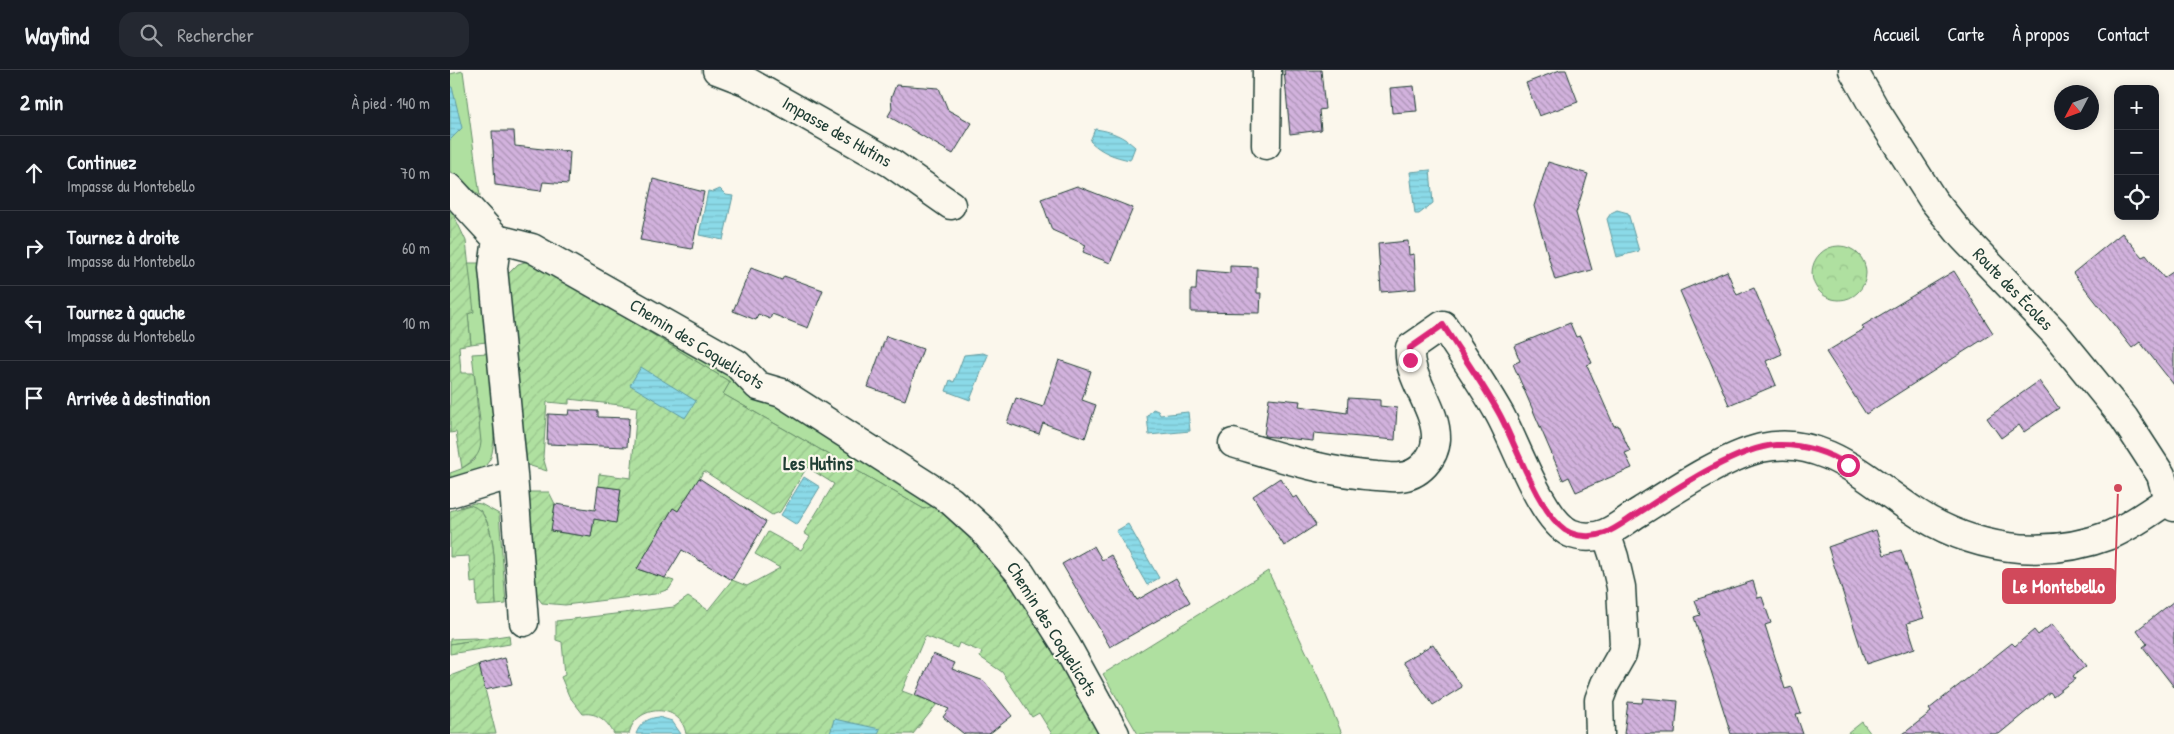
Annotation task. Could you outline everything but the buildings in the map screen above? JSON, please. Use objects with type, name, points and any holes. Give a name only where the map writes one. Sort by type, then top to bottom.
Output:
[{"type":"street","name":"Impasse des Hutins","points":[[717,70],[748,82],[892,163],[951,205]]},
{"type":"street","points":[[1266,145],[1267,70]]},
{"type":"street","name":"Route des Écoles","points":[[1853,70],[1875,109],[1933,200],[1963,237],[2054,332],[2124,418],[2161,475],[2171,503]]},
{"type":"street","points":[[450,188],[497,239],[493,268],[513,474],[524,622]]},
{"type":"street","name":"Chemin des Coquelicots","points":[[497,239],[532,248],[571,268],[737,364],[758,386],[782,392],[951,501],[988,535],[1021,574],[1066,645],[1115,734]]},
{"type":"street","points":[[1233,443],[1322,469],[1343,473],[1400,477],[1418,470],[1432,454],[1436,438],[1433,421],[1410,360],[1410,348],[1443,325],[1500,416],[1541,500],[1552,517],[1565,530],[1573,534],[1592,536],[1606,533],[1676,489],[1738,456],[1776,445],[1804,447],[1834,456],[1934,524],[1964,538],[1994,545],[2036,549],[2087,541],[2110,534],[2171,503]]},
{"type":"street","points":[[450,493],[513,474]]},
{"type":"street","points":[[1600,734],[1599,700],[1605,684],[1622,654],[1624,645],[1621,588],[1606,533]]},
{"type":"green space","points":[[463,71],[480,196],[450,171],[450,74]]},
{"type":"green space","points":[[450,207],[466,241],[474,312],[468,314],[471,344],[459,346],[461,373],[474,373],[481,442],[475,458],[462,468],[456,432],[450,433]]},
{"type":"green space","points":[[1834,246],[1844,246],[1854,250],[1862,258],[1866,273],[1862,288],[1854,296],[1844,300],[1834,300],[1824,296],[1816,288],[1812,278],[1812,268],[1816,258],[1824,250]]},
{"type":"green space","points":[[535,262],[578,284],[940,504],[924,509],[723,394],[730,382]]},
{"type":"green space","points":[[535,262],[730,382],[723,394],[924,509],[940,504],[989,550],[1038,620],[1104,734],[1052,734],[1039,713],[1032,717],[1002,672],[980,657],[982,652],[959,643],[957,648],[925,636],[902,691],[937,704],[913,734],[686,734],[676,716],[658,711],[648,712],[640,717],[633,724],[629,734],[614,734],[609,726],[598,716],[583,714],[569,696],[561,677],[565,675],[562,642],[556,640],[556,621],[674,607],[688,597],[708,610],[732,580],[747,586],[780,568],[755,554],[768,532],[801,550],[810,537],[804,533],[834,484],[807,467],[780,512],[772,515],[704,471],[678,511],[673,508],[637,569],[674,581],[669,589],[655,594],[565,605],[542,603],[536,595],[525,492],[549,492],[555,504],[551,531],[591,537],[594,519],[616,522],[621,490],[598,486],[599,474],[631,478],[637,407],[569,399],[569,404],[547,402],[543,457],[547,471],[521,463],[504,278],[518,264]]},
{"type":"green space","points":[[468,263],[482,263],[480,278],[486,342],[471,344],[468,314]]},
{"type":"green space","points":[[488,353],[494,425],[492,452],[486,466],[450,486],[450,473],[461,469],[475,460],[480,421],[472,354]]},
{"type":"green space","points":[[474,503],[481,504],[499,514],[506,604],[496,605],[494,555],[490,530],[486,519],[480,510],[460,507]]},
{"type":"green space","points":[[470,505],[479,510],[486,520],[490,533],[495,564],[496,605],[477,606],[476,582],[471,583],[469,556],[450,557],[450,511]]},
{"type":"green space","points":[[1268,571],[1319,679],[1342,734],[1138,734],[1103,674]]},
{"type":"green space","points":[[509,635],[510,644],[450,654],[450,644]]},
{"type":"green space","points":[[450,639],[480,639],[450,644]]},
{"type":"green space","points":[[479,665],[496,734],[450,734],[450,676]]},
{"type":"green space","points":[[1862,722],[1871,734],[1847,734]]},
{"type":"water","points":[[450,87],[452,87],[462,128],[450,140]]},
{"type":"water","points":[[1095,129],[1116,135],[1135,147],[1130,160],[1108,153],[1094,145],[1090,141]]},
{"type":"water","points":[[1430,170],[1433,203],[1419,214],[1415,214],[1410,172]]},
{"type":"water","points":[[720,189],[726,195],[733,196],[723,240],[699,235],[708,191],[713,192]]},
{"type":"water","points":[[1617,210],[1628,213],[1639,251],[1617,257],[1607,219],[1611,213]]},
{"type":"water","points":[[983,353],[988,355],[970,400],[946,391],[950,380],[954,382],[964,355]]},
{"type":"water","points":[[641,367],[696,401],[685,418],[630,385]]},
{"type":"water","points":[[1153,409],[1158,411],[1160,415],[1188,412],[1190,431],[1149,435],[1147,416]]},
{"type":"water","points":[[804,477],[820,487],[797,525],[781,515]]},
{"type":"water","points":[[1128,524],[1159,578],[1147,585],[1116,531]]},
{"type":"water","points":[[659,717],[672,721],[681,734],[636,734],[645,722]]},
{"type":"water","points":[[834,719],[880,729],[878,734],[830,734]]},
{"type":"place","name":"Le Montebello","points":[[2118,488]]},
{"type":"district","name":"Les Hutins","points":[[818,463]]},
{"type":"route","points":[[1410,360],[1410,348],[1443,325],[1494,404],[1541,500],[1558,524],[1573,534],[1592,536],[1606,533],[1676,489],[1749,451],[1776,445],[1804,447],[1834,456],[1848,465]]}]
